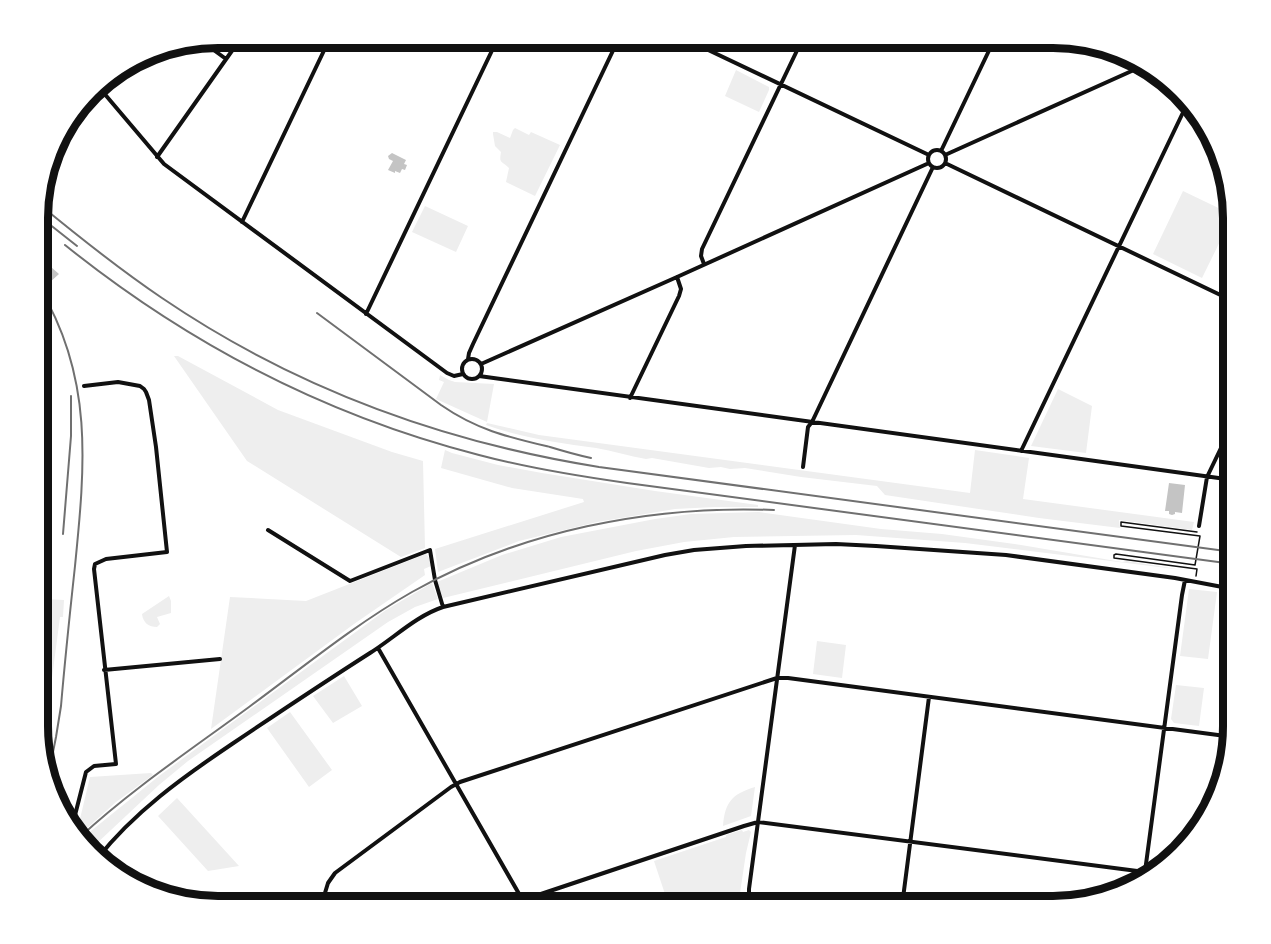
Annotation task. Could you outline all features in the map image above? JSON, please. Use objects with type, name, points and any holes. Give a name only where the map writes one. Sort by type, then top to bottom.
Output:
[{"type":"street","points":[[211,48],[226,59]]},
{"type":"street","points":[[157,157],[234,48]]},
{"type":"street","points":[[242,222],[325,48]]},
{"type":"street","points":[[366,314],[493,48]]},
{"type":"street","points":[[463,374],[462,366],[468,359],[473,344],[614,48]]},
{"type":"street","points":[[704,48],[929,155]]},
{"type":"street","points":[[704,264],[701,256],[702,249],[798,48]]},
{"type":"street","points":[[941,151],[990,48]]},
{"type":"street","points":[[945,156],[1135,69]]},
{"type":"street","points":[[103,93],[164,164],[366,314],[447,373],[454,376],[463,374],[472,379],[478,376],[482,370],[481,363],[475,359],[468,359]]},
{"type":"street","points":[[1021,451],[1184,110]]},
{"type":"street","points":[[929,155],[935,151],[941,151]]},
{"type":"street","points":[[929,155],[929,163],[933,167],[941,167],[945,163],[945,156],[941,151]]},
{"type":"street","points":[[481,363],[929,163]]},
{"type":"street","points":[[945,163],[1223,296]]},
{"type":"street","points":[[803,466],[808,428],[933,167]]},
{"type":"street","points":[[630,398],[679,296],[681,288],[676,277]]},
{"type":"street","points":[[478,376],[1223,479]]},
{"type":"street","points":[[75,817],[86,772],[94,766],[116,764],[104,669],[95,564],[106,559],[167,552],[155,440],[146,392],[140,386],[118,381],[84,386]]},
{"type":"street","points":[[1199,526],[1208,477],[1223,445]]},
{"type":"street","points":[[268,530],[350,581],[430,550],[443,607]]},
{"type":"street","points":[[749,896],[795,545]]},
{"type":"street","points":[[103,851],[139,815],[183,777],[423,617],[443,607],[665,555],[720,548],[795,545],[876,546],[1006,555],[1223,587]]},
{"type":"street","points":[[1145,869],[1185,580]]},
{"type":"street","points":[[378,648],[521,896]]},
{"type":"street","points":[[104,669],[220,659]]},
{"type":"street","points":[[324,896],[328,883],[335,873],[456,784],[777,678],[1223,736]]},
{"type":"street","points":[[903,896],[929,697]]},
{"type":"street","points":[[535,896],[758,822],[1141,871]]},
{"type":"path","points":[[1197,532],[1122,522],[1120,524],[1121,526],[1200,536],[1195,566],[1114,555],[1115,558],[1197,569],[1197,578]]},
{"type":"shaded area","points":[[736,70],[769,87],[759,112],[725,96]]},
{"type":"shaded area","points":[[515,128],[529,135],[531,132],[560,145],[535,196],[506,182],[509,168],[501,162],[501,152],[495,146],[493,132],[510,138]]},
{"type":"shaded area","points":[[1183,191],[1223,210],[1223,235],[1202,278],[1153,254]]},
{"type":"shaded area","points":[[425,206],[468,226],[456,252],[412,232]]},
{"type":"shaded area","points":[[174,356],[178,356],[278,410],[423,461],[425,548],[401,557],[247,461]]},
{"type":"shaded area","points":[[440,375],[455,382],[494,384],[487,422],[436,399],[444,382],[439,380]]},
{"type":"shaded area","points":[[1058,389],[1092,406],[1086,453],[1031,446]]},
{"type":"shaded area","points":[[487,423],[539,435],[970,493],[975,450],[1029,458],[1023,499],[1194,522],[1192,530],[1119,520],[1120,528],[1039,518],[885,495],[877,486],[745,468],[709,468],[652,458],[646,459],[527,437],[500,430],[486,425]]},
{"type":"shaded area","points":[[445,450],[498,465],[655,491],[758,505],[758,507],[675,509],[597,522],[519,541],[438,572],[435,549],[584,502],[583,499],[512,488],[441,468]]},
{"type":"shaded area","points":[[759,512],[881,529],[942,534],[1183,570],[965,543],[856,535],[734,537],[684,542],[636,551],[443,598],[437,582],[502,555],[561,537],[691,514]]},
{"type":"shaded area","points":[[426,554],[431,566],[424,569],[425,575],[211,729],[230,597],[306,601]]},
{"type":"shaded area","points":[[432,583],[438,599],[415,607],[388,622],[188,761],[96,844],[87,834],[159,776],[386,610]]},
{"type":"shaded area","points":[[1189,589],[1217,592],[1208,659],[1180,656]]},
{"type":"shaded area","points":[[169,596],[171,613],[157,617],[160,624],[157,627],[147,624],[142,614]]},
{"type":"shaded area","points":[[48,599],[64,600],[63,617],[60,617],[48,708]]},
{"type":"shaded area","points":[[817,641],[846,645],[842,678],[813,674]]},
{"type":"shaded area","points":[[344,676],[362,706],[333,723],[313,696]]},
{"type":"shaded area","points":[[1176,685],[1204,688],[1199,726],[1174,723],[1171,719]]},
{"type":"shaded area","points":[[290,712],[332,770],[309,787],[267,728]]},
{"type":"shaded area","points":[[151,773],[153,775],[116,802],[85,830],[79,823],[90,777]]},
{"type":"shaded area","points":[[755,787],[751,816],[723,826],[731,800]]},
{"type":"shaded area","points":[[177,798],[239,866],[208,871],[158,816]]},
{"type":"shaded area","points":[[742,830],[751,832],[741,896],[666,896],[654,861],[726,837],[726,835]]},
{"type":"building","points":[[392,153],[406,160],[405,170],[402,169],[400,173],[388,170],[393,161],[388,156]]},
{"type":"building","points":[[48,264],[59,274],[48,282]]},
{"type":"building","points":[[1169,483],[1185,485],[1182,513],[1175,512],[1172,515],[1169,511],[1165,511]]},
{"type":"railway","points":[[48,211],[130,276],[162,298],[212,330],[264,358],[317,384],[371,406],[483,443],[599,467],[1223,551]]},
{"type":"railway","points":[[48,223],[77,246]]},
{"type":"railway","points":[[65,245],[160,314],[261,372],[367,420],[479,455],[534,468],[608,480],[1223,563]]},
{"type":"railway","points":[[48,304],[69,354],[77,388],[83,458],[79,529],[61,706],[51,760]]},
{"type":"railway","points":[[317,313],[441,405],[467,421],[507,436],[591,458]]},
{"type":"railway","points":[[63,534],[71,436],[71,396]]},
{"type":"railway","points":[[85,832],[141,786],[349,633],[412,592],[453,571],[541,538],[587,526],[680,512],[774,510]]}]
